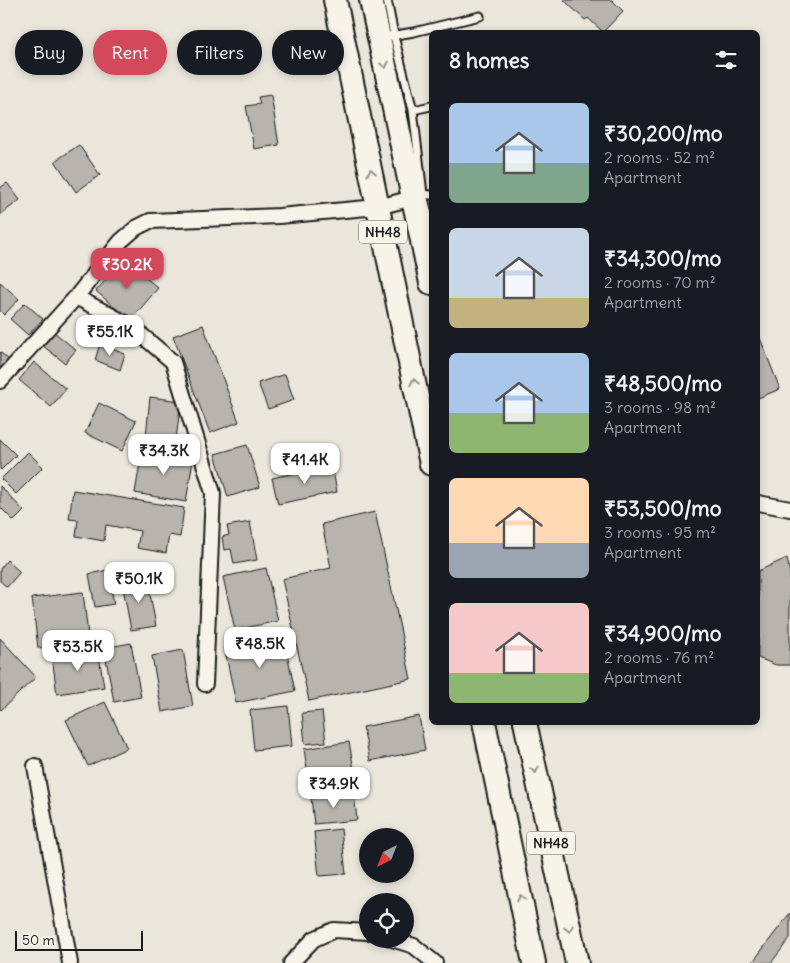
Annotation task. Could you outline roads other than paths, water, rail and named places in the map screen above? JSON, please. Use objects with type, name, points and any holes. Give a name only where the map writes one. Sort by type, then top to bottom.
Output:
[{"type":"highway","name":"NH48","points":[[335,0],[429,454]]},
{"type":"highway","name":"NH48","points":[[371,0],[386,37],[422,196],[429,264]]},
{"type":"highway","name":"NH48","points":[[485,725],[534,963]]},
{"type":"highway","name":"NH48","points":[[526,725],[576,963]]},
{"type":"street","points":[[0,381],[76,297],[121,241],[136,228],[150,221],[279,216],[378,207],[422,196]]},
{"type":"street","points":[[76,297],[131,326],[173,362],[213,493],[205,684]]},
{"type":"street","points":[[760,503],[790,509]]},
{"type":"street","points":[[35,766],[70,963]]},
{"type":"street","points":[[291,963],[314,939],[334,930],[359,931]]},
{"type":"street","points":[[414,946],[435,963]]},
{"type":"lane","points":[[387,0],[386,37],[413,110],[422,196],[429,219]]},
{"type":"lane","points":[[386,37],[480,16]]},
{"type":"lane","points":[[413,110],[429,106]]}]
